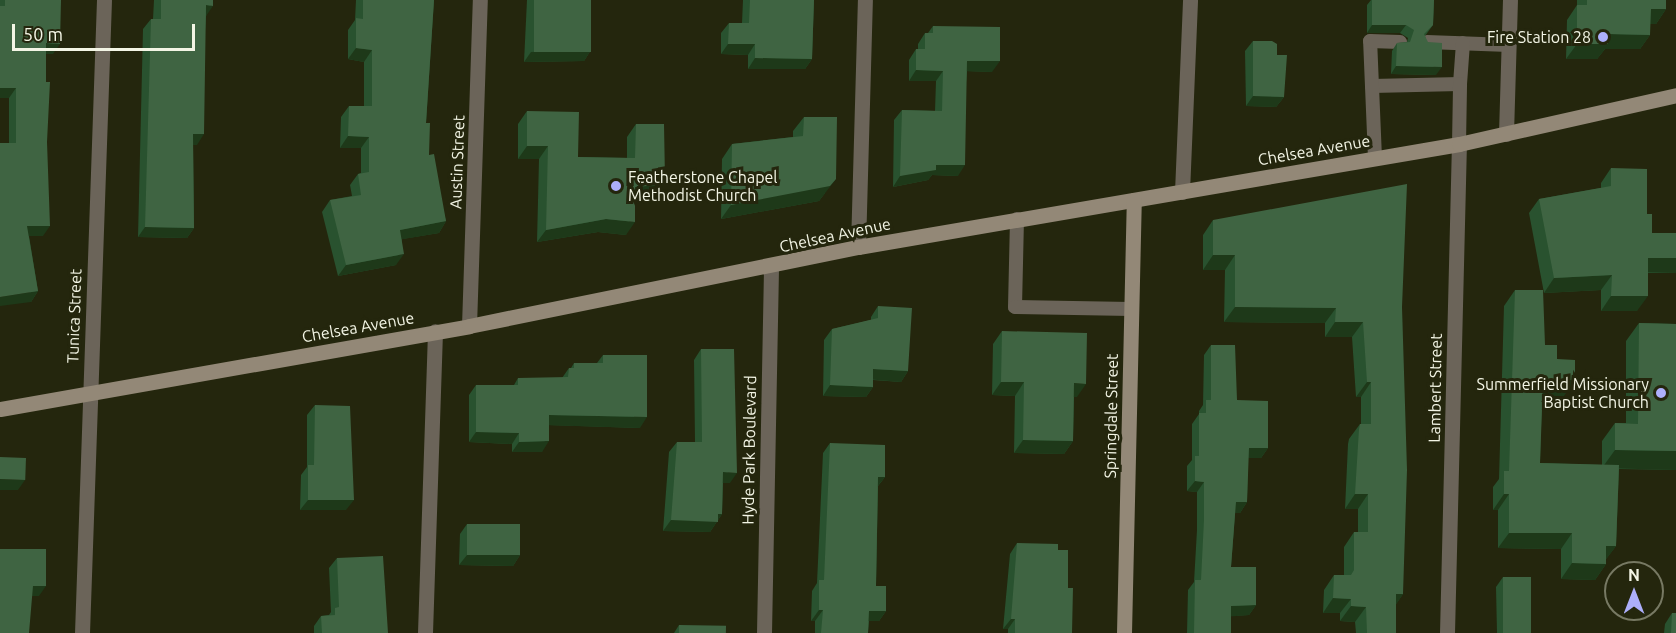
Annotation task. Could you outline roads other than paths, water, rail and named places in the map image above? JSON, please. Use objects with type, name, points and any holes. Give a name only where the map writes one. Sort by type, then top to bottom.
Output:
[{"type":"main road","name":"Chelsea Avenue","points":[[0,409],[469,326],[858,248],[1017,219],[1459,144],[1676,95]]},
{"type":"main road","name":"Springdale Street","points":[[1124,633],[1134,200]]},
{"type":"street","name":"Tunica Street","points":[[82,633],[104,0]]},
{"type":"street","name":"Austin Street","points":[[469,326],[480,0]]},
{"type":"street","points":[[858,248],[865,0]]},
{"type":"street","points":[[1182,192],[1190,0]]},
{"type":"street","points":[[1506,134],[1510,0]]},
{"type":"street","name":"Lambert Street","points":[[1447,633],[1459,144]]},
{"type":"street","name":"Hyde Park Boulevard","points":[[764,633],[771,267]]},
{"type":"street","points":[[425,633],[435,331]]},
{"type":"lane","points":[[1375,158],[1370,41],[1400,42]]},
{"type":"lane","points":[[1427,42],[1509,45]]},
{"type":"lane","points":[[1459,144],[1463,43]]},
{"type":"lane","points":[[1372,87],[1460,84]]},
{"type":"lane","points":[[1017,219],[1015,307],[1131,309]]},
{"type":"place","name":"Fire Station 28","points":[[1603,37]]},
{"type":"place","name":"Featherstone Chapel Methodist Church","points":[[616,186]]},
{"type":"place","name":"Summerfield Missionary Baptist Church","points":[[1661,393]]}]
